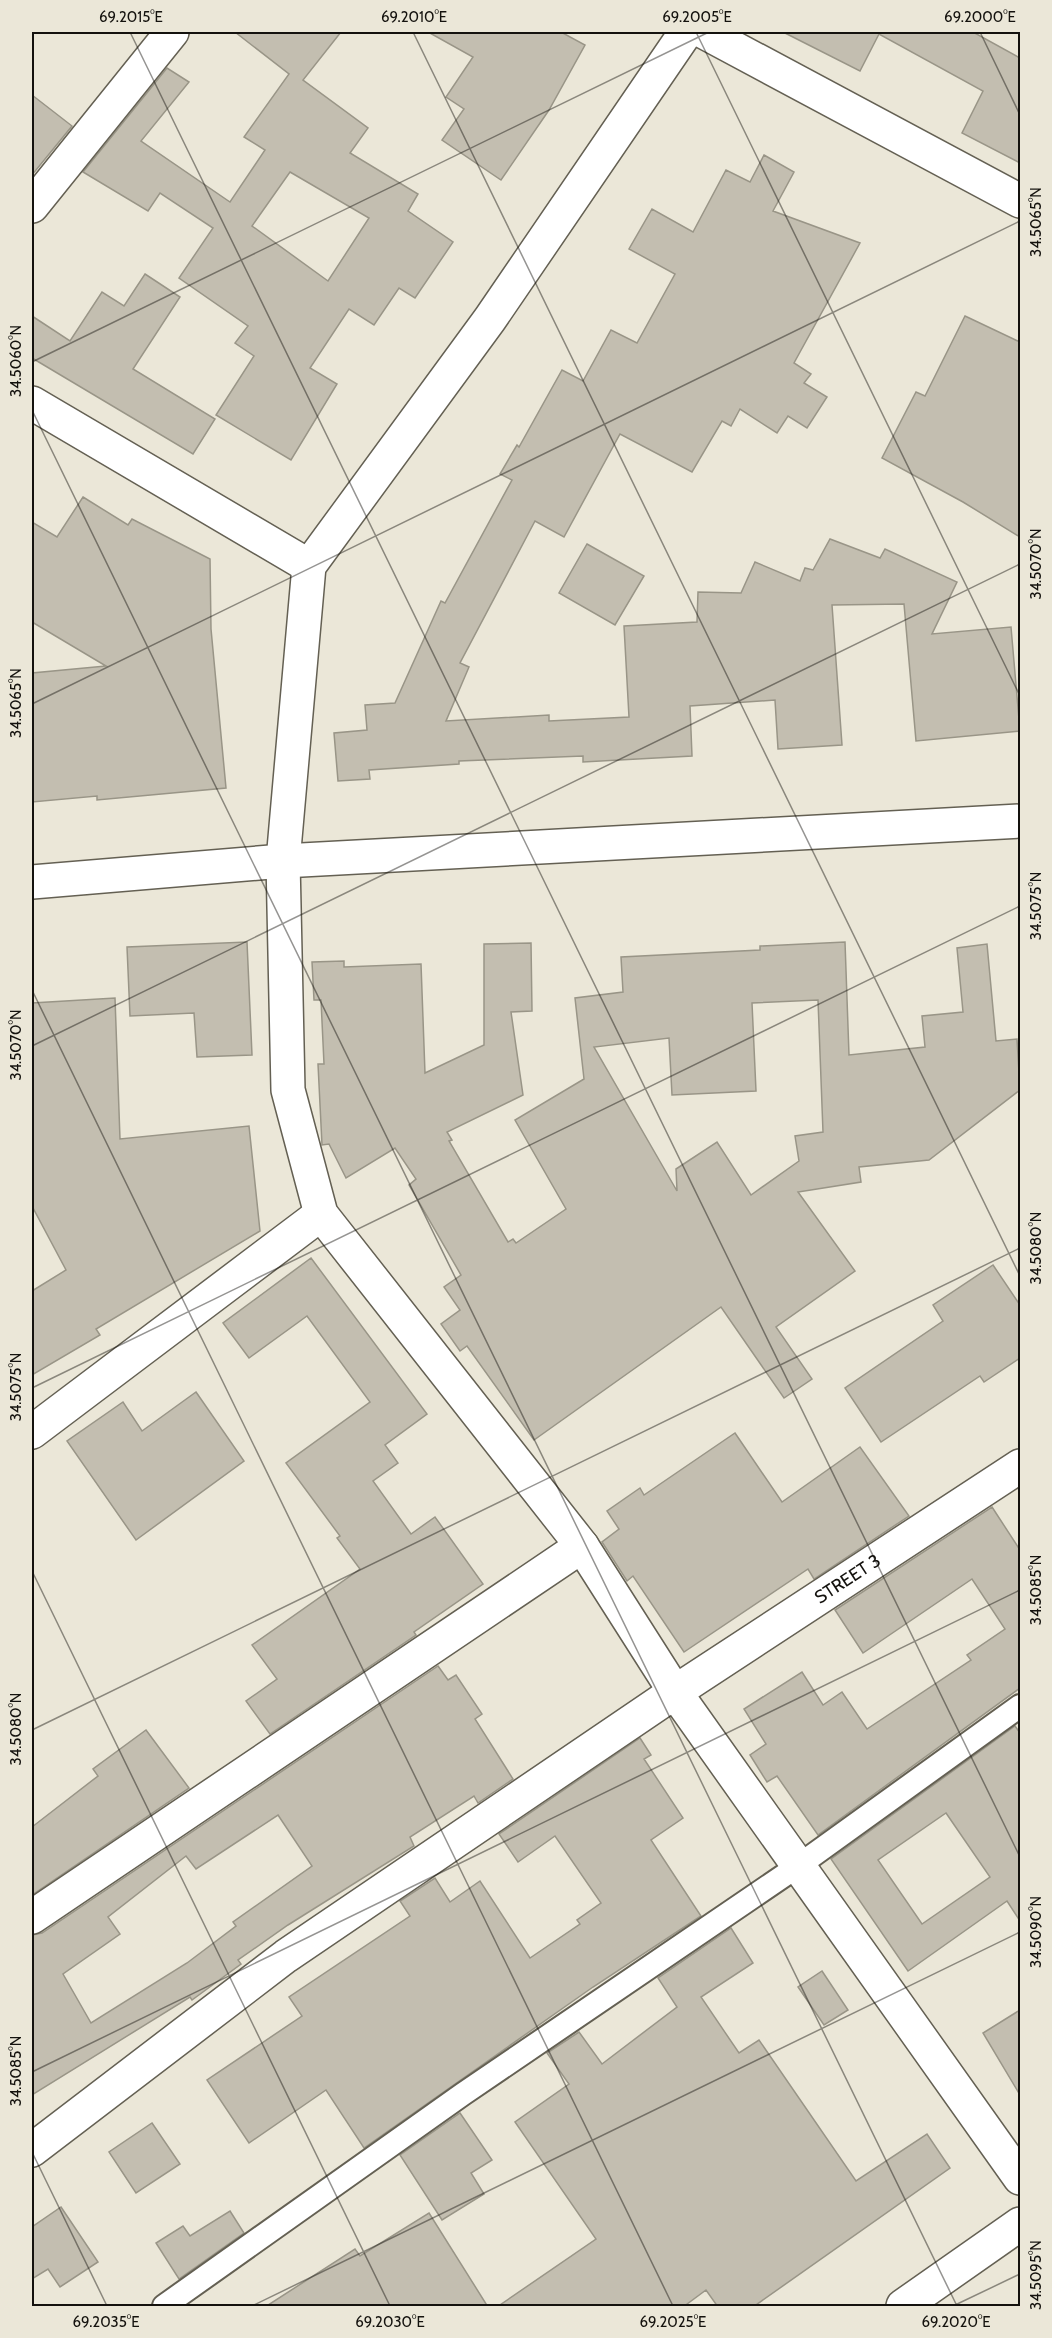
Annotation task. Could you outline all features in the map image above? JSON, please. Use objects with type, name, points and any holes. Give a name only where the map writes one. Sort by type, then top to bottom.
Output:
[{"type":"street","points":[[32,206],[172,32]]},
{"type":"street","points":[[686,32],[489,319],[309,566],[283,861],[288,1090],[321,1214],[582,1546],[675,1692],[1020,2178]]},
{"type":"street","points":[[704,32],[1020,201]]},
{"type":"street","points":[[32,403],[309,566]]},
{"type":"street","points":[[32,882],[283,861],[1020,821]]},
{"type":"street","points":[[32,1432],[321,1214]]},
{"type":"street","name":"STREET 3","points":[[32,2150],[286,1956],[675,1692],[1020,1466]]},
{"type":"street","points":[[32,1917],[582,1546]]},
{"type":"street","points":[[903,2307],[1020,2224]]},
{"type":"lane","points":[[164,2307],[463,2094],[798,1866],[1020,1706]]},
{"type":"building","points":[[235,32],[341,32],[303,80],[368,128],[350,153],[418,194],[408,211],[453,242],[415,298],[399,288],[374,325],[349,309],[310,368],[337,384],[291,460],[216,415],[254,356],[235,343],[248,326],[179,278],[213,228],[160,193],[148,211],[83,172],[167,68],[189,82],[141,141],[230,202],[265,150],[244,137],[289,74]],"holes":[[[290,172],[369,218],[328,281],[252,226]]]},
{"type":"building","points":[[428,32],[561,32],[585,45],[549,110],[501,180],[442,140],[464,109],[446,97],[473,57]]},
{"type":"building","points":[[783,32],[973,32],[1020,58],[1020,163],[962,133],[983,91],[879,34],[860,71]]},
{"type":"building","points":[[32,95],[72,126],[32,175]]},
{"type":"building","points":[[764,155],[794,172],[773,211],[860,243],[794,363],[811,374],[804,383],[827,397],[807,428],[788,416],[777,433],[740,409],[731,426],[722,421],[692,472],[620,434],[564,537],[535,521],[460,663],[469,667],[446,721],[549,715],[549,721],[629,717],[624,626],[697,622],[698,592],[741,593],[755,562],[800,581],[805,568],[813,570],[830,539],[880,558],[885,549],[957,582],[932,634],[1011,627],[1020,731],[916,741],[904,604],[832,605],[842,745],[778,749],[775,700],[690,706],[692,756],[583,762],[583,756],[459,761],[459,764],[369,770],[370,779],[338,781],[334,733],[367,730],[365,705],[395,703],[441,601],[445,603],[512,480],[500,474],[517,445],[519,447],[562,370],[583,381],[611,330],[637,343],[675,274],[629,249],[652,209],[693,232],[726,170],[750,182]]},
{"type":"building","points":[[145,274],[180,297],[133,369],[215,419],[193,454],[32,358],[32,316],[70,341],[102,292],[124,306]]},
{"type":"building","points":[[965,316],[1020,342],[1020,537],[963,502],[882,458],[916,392],[925,396]]},
{"type":"building","points":[[83,497],[128,525],[132,519],[210,559],[211,629],[226,788],[97,800],[97,796],[32,802],[32,673],[106,666],[32,622],[32,522],[57,537]]},
{"type":"building","points":[[587,544],[644,576],[615,625],[559,593]]},
{"type":"building","points":[[247,942],[252,1055],[197,1057],[194,1013],[130,1016],[127,947]]},
{"type":"building","points":[[845,942],[849,1055],[925,1047],[922,1016],[963,1012],[957,948],[987,944],[996,1041],[1017,1039],[1020,1090],[929,1160],[859,1167],[861,1182],[798,1192],[855,1271],[776,1327],[812,1379],[784,1398],[721,1307],[534,1440],[467,1346],[460,1351],[441,1324],[460,1310],[444,1287],[461,1275],[409,1185],[416,1179],[395,1148],[346,1178],[329,1144],[322,1145],[318,1064],[324,1064],[321,1000],[314,1000],[312,962],[344,961],[344,967],[421,964],[425,1073],[484,1045],[484,944],[531,943],[532,1011],[511,1012],[523,1095],[447,1132],[452,1140],[449,1141],[508,1242],[513,1239],[516,1243],[566,1209],[515,1120],[584,1079],[575,998],[623,992],[621,957],[760,950],[760,946]],"holes":[[[818,1000],[823,1132],[795,1136],[799,1161],[751,1195],[717,1142],[676,1169],[677,1191],[594,1047],[669,1038],[672,1095],[756,1091],[752,1003]]]},
{"type":"building","points":[[115,998],[120,1139],[249,1126],[260,1231],[96,1329],[100,1335],[32,1375],[32,1291],[66,1270],[32,1206],[32,1003]]},
{"type":"building","points":[[311,1258],[427,1414],[385,1445],[398,1463],[373,1481],[411,1534],[435,1517],[483,1584],[414,1632],[416,1635],[270,1734],[246,1701],[277,1679],[252,1645],[360,1569],[337,1538],[340,1536],[286,1463],[370,1402],[307,1316],[249,1358],[223,1323]]},
{"type":"building","points":[[993,1265],[1020,1305],[1020,1358],[984,1382],[980,1376],[881,1442],[845,1388],[943,1321],[933,1305]]},
{"type":"building","points":[[196,1392],[244,1461],[136,1540],[67,1441],[123,1402],[142,1431]]},
{"type":"building","points":[[735,1433],[782,1502],[860,1447],[909,1516],[814,1579],[808,1569],[684,1652],[633,1576],[627,1581],[602,1542],[619,1529],[607,1511],[640,1488],[644,1495]]},
{"type":"building","points":[[992,1507],[1020,1550],[1020,1688],[818,1835],[777,1776],[767,1782],[750,1755],[766,1744],[744,1709],[802,1672],[823,1705],[842,1692],[867,1729],[971,1660],[967,1655],[1005,1629],[972,1579],[863,1653],[835,1610]]},
{"type":"building","points":[[438,1666],[448,1680],[456,1675],[482,1714],[475,1719],[513,1779],[478,1803],[474,1796],[410,1837],[414,1846],[288,1925],[238,1960],[241,1964],[192,2000],[190,1997],[32,2095],[32,1935],[42,1933]],"holes":[[[278,1815],[312,1866],[233,1922],[236,1926],[187,1963],[91,2023],[63,1974],[120,1934],[108,1917],[186,1856],[196,1869]]]},
{"type":"building","points":[[1015,1726],[1020,1733],[1020,1921],[1007,1901],[908,1971],[831,1859]],"holes":[[[946,1813],[990,1877],[922,1924],[878,1860]]]},
{"type":"building","points":[[146,1730],[189,1788],[32,1895],[32,1827],[98,1776],[93,1769]]},
{"type":"building","points":[[640,1738],[651,1755],[644,1759],[683,1818],[651,1840],[701,1916],[593,1987],[364,2148],[326,2090],[249,2143],[207,2080],[302,2016],[289,1997],[410,1916],[400,1901],[435,1878],[450,1902],[480,1881],[530,1958],[580,1924],[577,1920],[601,1903],[555,1836],[518,1862],[499,1834]]},
{"type":"building","points":[[731,1928],[753,1963],[701,1997],[739,2053],[759,2040],[856,2181],[927,2134],[950,2168],[753,2307],[718,2307],[706,2290],[683,2307],[497,2307],[596,2239],[515,2122],[569,2084],[547,2053],[579,2032],[602,2064],[677,2007],[658,1978]]},
{"type":"building","points":[[822,1971],[848,2010],[824,2025],[798,1987]]},
{"type":"building","points":[[1020,2010],[1020,2095],[983,2033]]},
{"type":"building","points":[[460,2113],[492,2160],[471,2173],[484,2194],[442,2220],[400,2155]]},
{"type":"building","points":[[152,2123],[180,2164],[136,2193],[109,2152]]},
{"type":"building","points":[[61,2207],[98,2262],[60,2287],[48,2269],[32,2279],[32,2227]]},
{"type":"building","points":[[230,2211],[244,2233],[179,2279],[156,2243],[183,2226],[190,2236]]},
{"type":"building","points":[[429,2213],[488,2307],[265,2307],[355,2249],[360,2256]]}]
